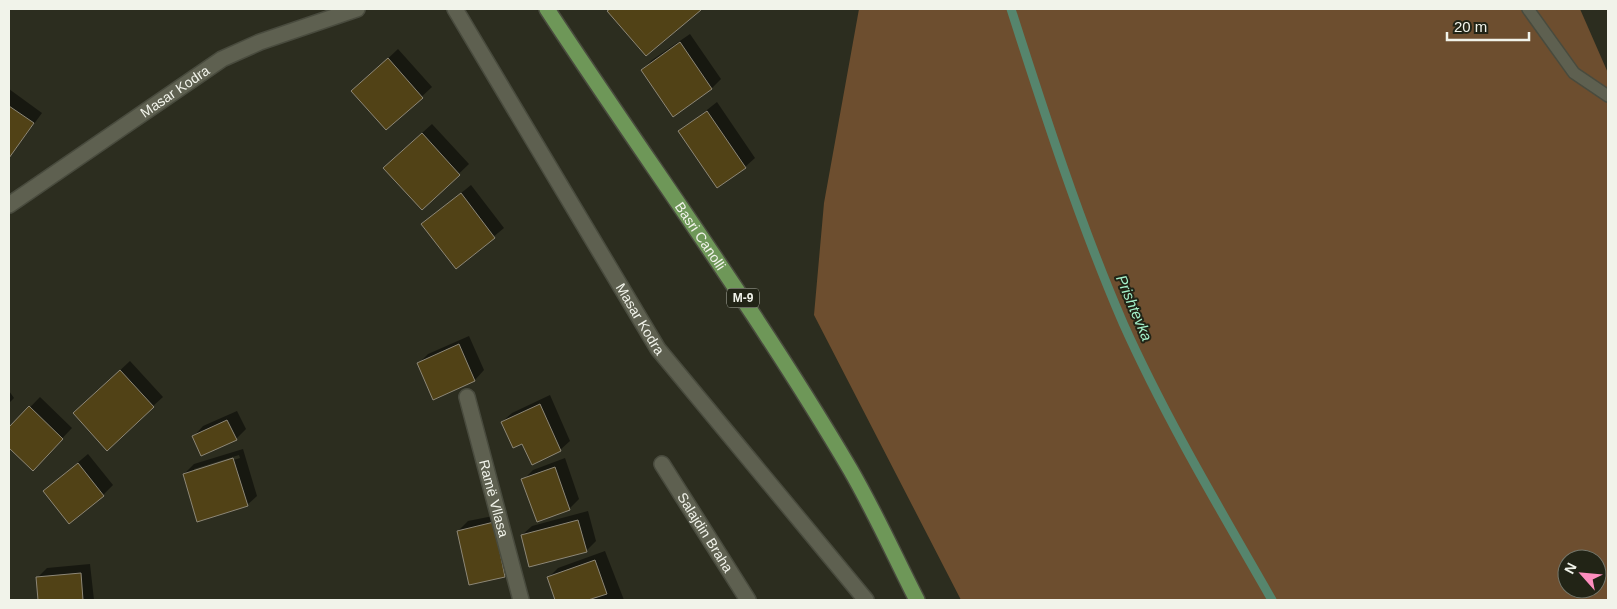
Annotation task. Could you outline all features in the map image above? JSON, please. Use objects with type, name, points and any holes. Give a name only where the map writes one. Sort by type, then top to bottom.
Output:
[{"type":"main road","name":"Basri Canolli","points":[[547,9],[754,315],[803,392],[851,471],[917,600]]},
{"type":"street","name":"Masar Kodra","points":[[9,205],[222,59],[260,42],[357,9]]},
{"type":"street","name":"Masar Kodra","points":[[455,9],[658,349],[866,600]]},
{"type":"street","name":"Ramë Vllasa","points":[[467,397],[521,600]]},
{"type":"street","name":"Salajdin Braha","points":[[662,464],[748,600]]},
{"type":"lane","points":[[1528,9],[1574,73],[1608,96]]},
{"type":"shaded area","points":[[859,9],[1580,9],[1608,73],[1608,600],[961,600],[814,315],[824,203]]},
{"type":"building","points":[[610,9],[701,10],[646,56],[607,11]]},
{"type":"building","points":[[680,42],[712,89],[673,117],[641,70]]},
{"type":"building","points":[[388,58],[423,98],[386,130],[351,91]]},
{"type":"building","points":[[9,106],[34,123],[9,158]]},
{"type":"building","points":[[707,111],[746,168],[717,188],[678,131]]},
{"type":"building","points":[[422,133],[460,175],[422,210],[383,168]]},
{"type":"building","points":[[461,193],[495,238],[456,269],[421,224]]},
{"type":"building","points":[[459,344],[475,381],[433,400],[417,363]]},
{"type":"building","points":[[120,370],[154,407],[107,451],[73,413]]},
{"type":"building","points":[[540,404],[561,451],[532,465],[522,444],[513,448],[501,422]]},
{"type":"building","points":[[29,406],[63,439],[33,471],[9,448],[9,427]]},
{"type":"building","points":[[227,420],[237,440],[201,456],[192,436]]},
{"type":"building","points":[[233,458],[248,506],[197,522],[183,474]]},
{"type":"building","points":[[78,463],[104,496],[69,524],[43,491]]},
{"type":"building","points":[[555,467],[570,510],[537,522],[521,479]]},
{"type":"building","points":[[578,520],[587,552],[529,567],[521,535]]},
{"type":"building","points":[[494,522],[505,577],[469,585],[457,531]]},
{"type":"building","points":[[595,560],[607,594],[588,600],[555,600],[547,577]]},
{"type":"building","points":[[81,573],[83,600],[38,600],[36,577]]},
{"type":"waterway","name":"Prishtevka","points":[[1011,9],[1077,207],[1123,323],[1175,429],[1272,600]]}]
